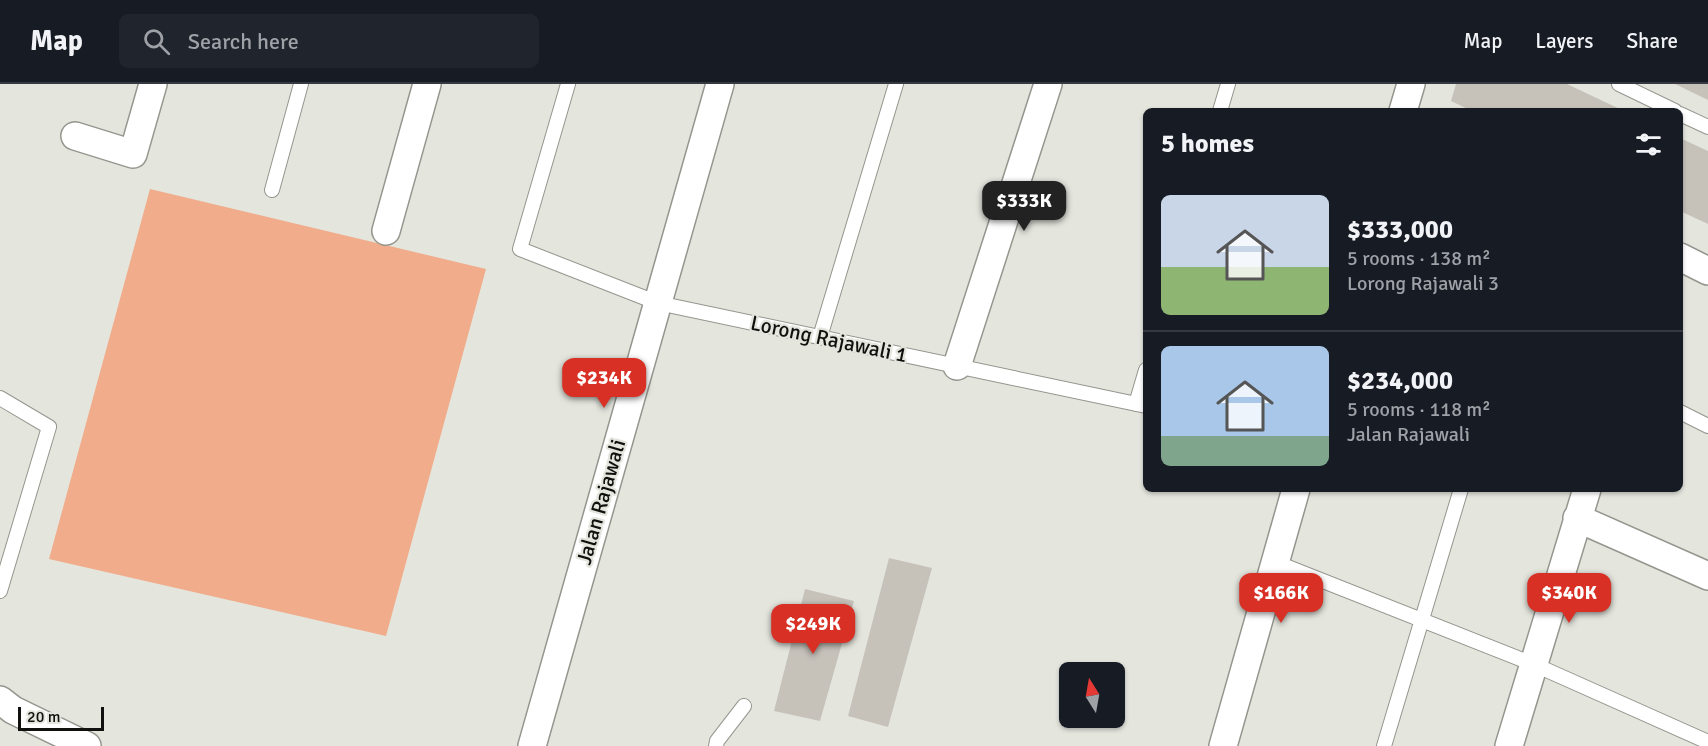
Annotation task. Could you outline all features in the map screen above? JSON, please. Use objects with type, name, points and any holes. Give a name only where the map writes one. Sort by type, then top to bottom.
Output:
[{"type":"street","points":[[75,136],[133,154],[153,84]]},
{"type":"street","points":[[386,231],[426,84]]},
{"type":"street","points":[[957,366],[1048,84]]},
{"type":"street","points":[[1404,108],[1411,84]]},
{"type":"street","name":"Jalan Rajawali","points":[[532,746],[658,303],[713,86]]},
{"type":"street","points":[[1683,258],[1708,271]]},
{"type":"street","points":[[1223,746],[1295,492]]},
{"type":"street","points":[[1509,746],[1586,492]]},
{"type":"street","points":[[1578,518],[1708,576]]},
{"type":"street","points":[[0,700],[13,710],[87,746]]},
{"type":"lane","points":[[272,190],[301,84]]},
{"type":"lane","name":"Lorong Rajawali 1","points":[[568,84],[520,249],[658,303],[1141,405]]},
{"type":"lane","points":[[820,337],[896,84]]},
{"type":"lane","points":[[1221,108],[1228,84]]},
{"type":"lane","points":[[1619,84],[1668,108]]},
{"type":"lane","points":[[1683,115],[1708,127]]},
{"type":"lane","points":[[0,398],[49,427],[0,591]]},
{"type":"lane","points":[[1683,414],[1708,426]]},
{"type":"lane","points":[[1384,746],[1460,492]]},
{"type":"lane","points":[[1275,562],[1533,664],[1708,742]]},
{"type":"lane","points":[[716,746],[717,741],[744,706]]},
{"type":"shaded area","points":[[150,189],[486,269],[386,636],[49,559]]},
{"type":"building","points":[[1456,84],[1567,84],[1618,108],[1466,108],[1451,101]]},
{"type":"building","points":[[1675,84],[1708,84],[1708,100]]},
{"type":"building","points":[[1683,139],[1708,151],[1708,224],[1683,212]]},
{"type":"building","points":[[889,558],[932,568],[888,727],[848,716]]},
{"type":"building","points":[[805,589],[854,601],[820,721],[774,711]]}]
